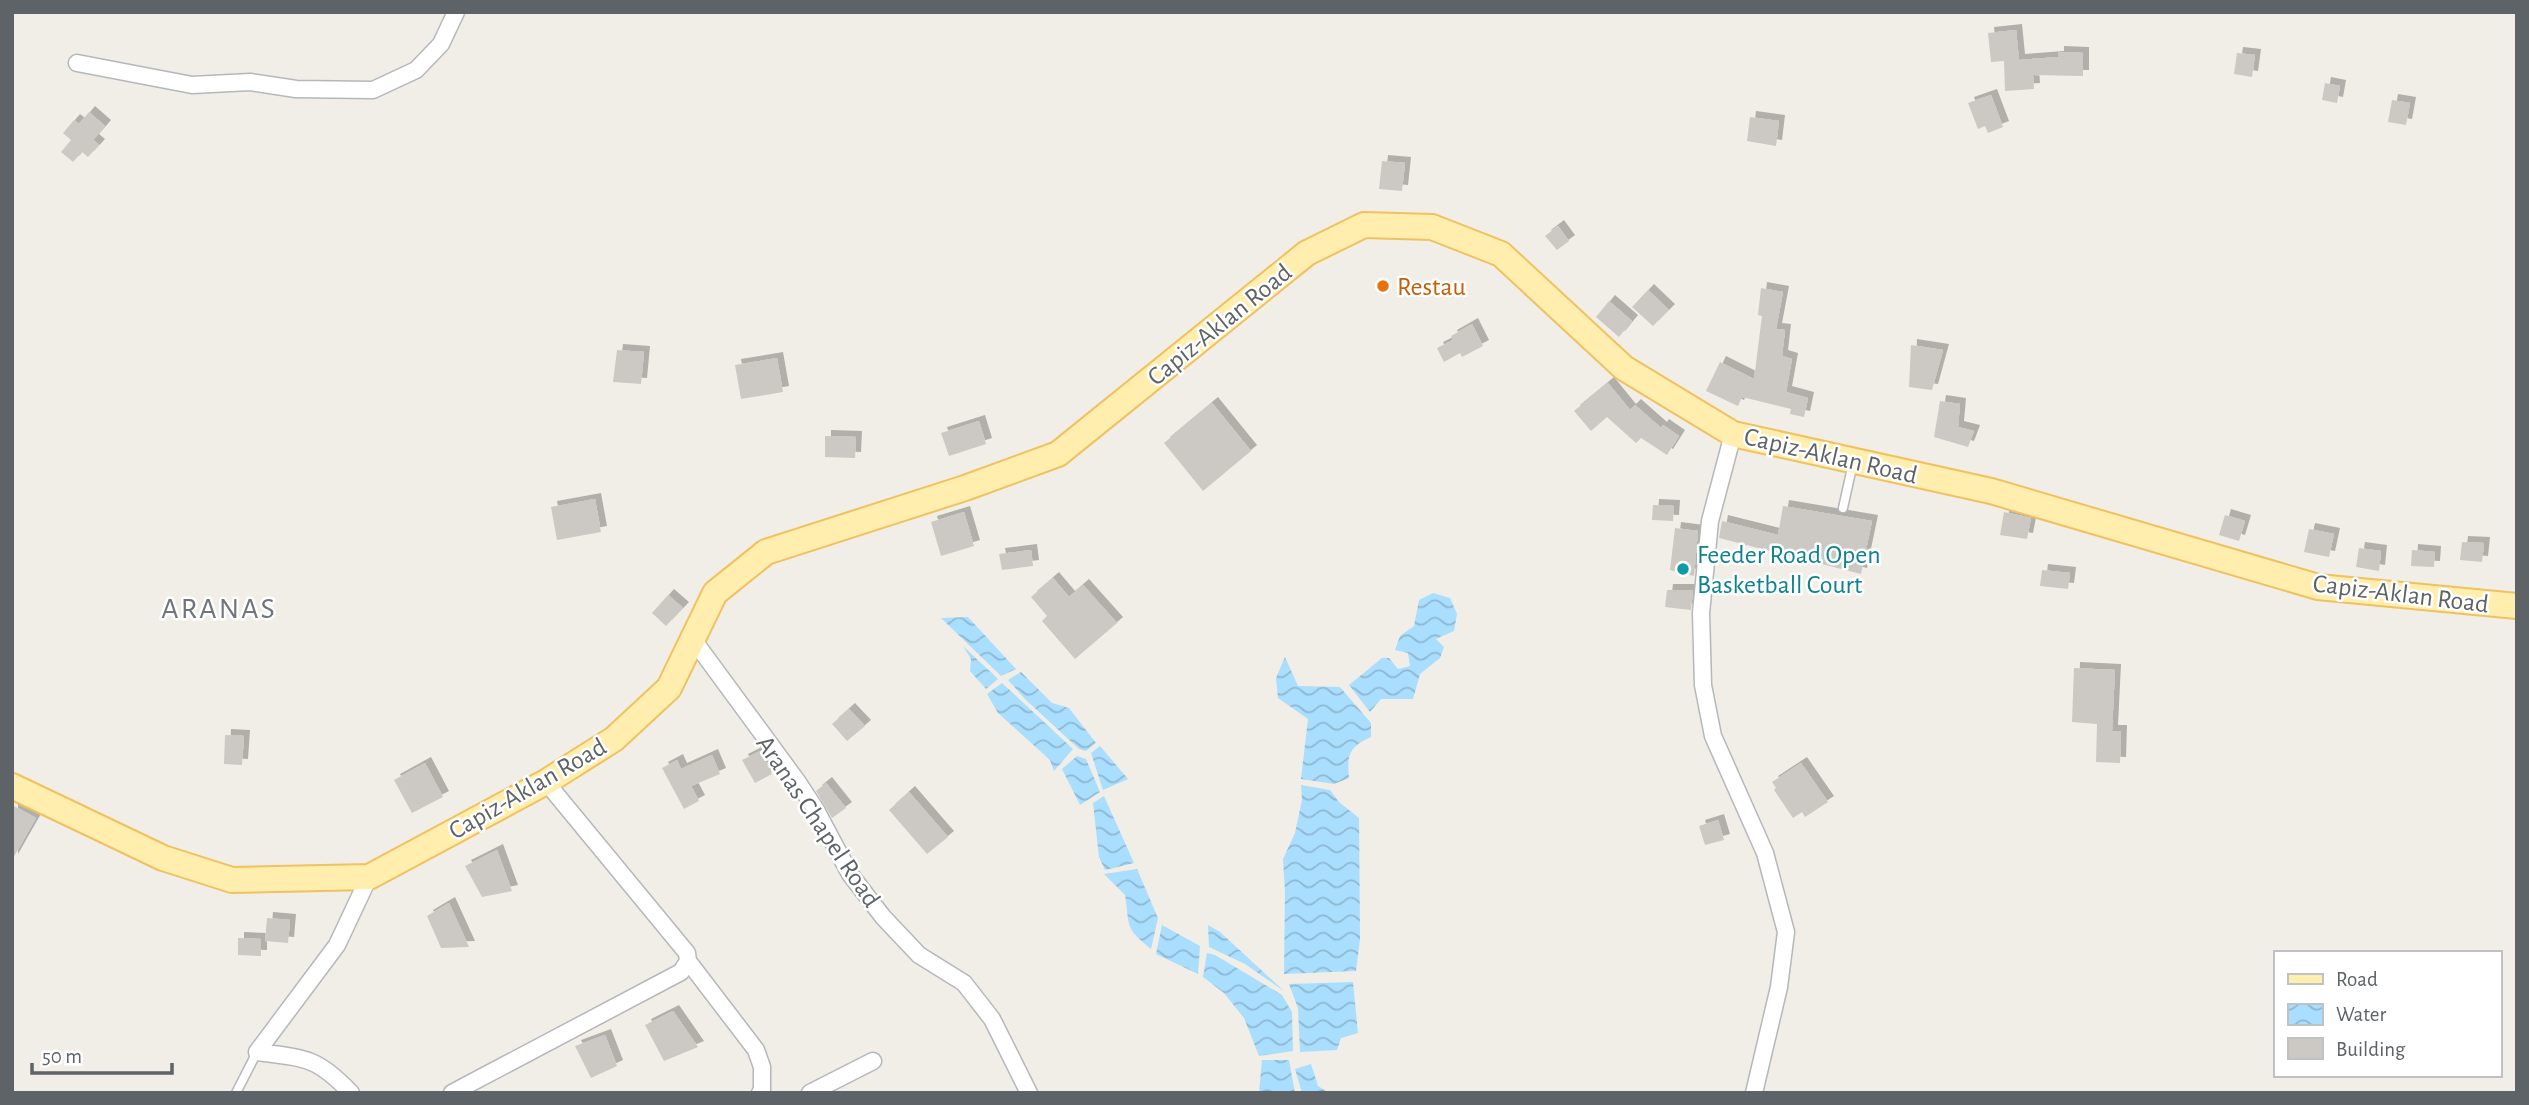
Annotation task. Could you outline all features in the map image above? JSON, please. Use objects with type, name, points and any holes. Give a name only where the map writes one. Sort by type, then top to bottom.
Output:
[{"type":"main road","name":"Capiz-Aklan Road","points":[[12,786],[163,858],[232,880],[369,877],[546,782],[614,738],[669,688],[715,593],[766,552],[965,488],[1058,454],[1307,253],[1364,225],[1432,227],[1501,254],[1624,368],[1733,434],[1991,491],[2318,587],[2517,606]]},
{"type":"street","points":[[77,63],[192,85],[250,82],[296,89],[373,90],[416,70],[441,44],[456,12]]},
{"type":"street","points":[[1733,434],[1710,521],[1701,613],[1703,685],[1713,736],[1765,853],[1786,932],[1779,987],[1755,1093]]},
{"type":"street","name":"Aranas Chapel Road","points":[[692,638],[797,781],[816,810],[850,874],[883,917],[919,955],[964,983],[992,1019],[1029,1093]]},
{"type":"street","points":[[546,782],[687,953],[688,961],[756,1049],[762,1067],[764,1092]]},
{"type":"street","points":[[351,1093],[330,1071],[304,1058],[257,1052],[337,945],[369,877]]},
{"type":"street","points":[[452,1093],[681,972],[688,961]]},
{"type":"street","points":[[810,1093],[873,1060]]},
{"type":"lane","points":[[1843,508],[1853,460]]},
{"type":"lane","points":[[236,1093],[257,1052]]},
{"type":"water","points":[[1433,593],[1450,598],[1457,614],[1454,631],[1436,639],[1444,647],[1440,658],[1420,674],[1413,699],[1381,699],[1370,712],[1349,685],[1382,658],[1389,658],[1398,669],[1410,666],[1408,653],[1395,650],[1400,636],[1414,626],[1419,600]]},
{"type":"water","points":[[968,617],[1016,669],[1001,676],[941,618]]},
{"type":"water","points":[[963,646],[998,679],[986,689],[970,671],[971,659]]},
{"type":"water","points":[[1285,657],[1298,686],[1340,687],[1371,723],[1371,737],[1358,744],[1349,757],[1349,778],[1334,784],[1301,779],[1308,719],[1278,698],[1276,678]]},
{"type":"water","points":[[1021,672],[1052,703],[1069,708],[1096,743],[1086,751],[1079,749],[1026,700],[1008,680]]},
{"type":"water","points":[[1002,683],[1073,749],[1054,771],[1050,760],[998,713],[987,694]]},
{"type":"water","points":[[1100,746],[1128,779],[1103,790],[1091,753]]},
{"type":"water","points":[[1077,756],[1086,759],[1100,792],[1080,805],[1062,769]]},
{"type":"water","points":[[1301,785],[1330,790],[1339,802],[1359,818],[1360,939],[1356,971],[1284,974],[1283,859],[1295,833],[1302,800]]},
{"type":"water","points":[[1104,796],[1134,863],[1105,870],[1099,857],[1093,803]]},
{"type":"water","points":[[1137,869],[1158,918],[1151,949],[1132,931],[1125,895],[1104,874]]},
{"type":"water","points":[[1162,925],[1200,946],[1198,974],[1156,954]]},
{"type":"water","points":[[1208,925],[1220,932],[1284,991],[1245,964],[1209,947]]},
{"type":"water","points":[[1207,953],[1215,955],[1282,995],[1292,1012],[1293,1051],[1259,1056],[1244,1018],[1224,993],[1203,977]]},
{"type":"water","points":[[1353,982],[1358,1033],[1341,1038],[1337,1050],[1300,1052],[1298,1008],[1289,984]]},
{"type":"water","points":[[1262,1060],[1289,1060],[1295,1093],[1259,1093]]},
{"type":"water","points":[[1311,1064],[1318,1086],[1329,1093],[1302,1093],[1295,1069]]},
{"type":"building","points":[[2016,30],[2019,60],[2058,57],[2058,52],[2083,53],[2083,76],[2033,75],[2034,89],[2005,91],[2004,61],[1991,62],[1988,33]]},
{"type":"building","points":[[2237,53],[2255,55],[2252,77],[2234,74]]},
{"type":"building","points":[[2325,83],[2340,86],[2337,103],[2322,100]]},
{"type":"building","points":[[1991,95],[2003,127],[1988,133],[1985,126],[1978,129],[1968,103]]},
{"type":"building","points":[[2392,100],[2410,103],[2406,125],[2388,122]]},
{"type":"building","points":[[89,112],[105,126],[93,140],[99,145],[88,157],[82,152],[73,162],[61,152],[71,140],[63,133],[74,120],[79,124]]},
{"type":"building","points":[[1750,117],[1779,121],[1776,146],[1747,141]]},
{"type":"building","points":[[1382,161],[1405,163],[1402,191],[1379,189]]},
{"type":"building","points":[[1558,226],[1569,241],[1557,250],[1545,236]]},
{"type":"building","points":[[1761,288],[1783,292],[1776,329],[1785,330],[1782,356],[1792,359],[1786,392],[1808,398],[1804,417],[1790,414],[1791,409],[1742,397],[1738,406],[1706,391],[1720,362],[1754,379],[1762,316],[1758,315]]},
{"type":"building","points":[[1648,290],[1669,310],[1653,326],[1632,307]]},
{"type":"building","points":[[1609,301],[1632,321],[1619,337],[1596,317]]},
{"type":"building","points":[[1472,324],[1483,346],[1462,357],[1460,353],[1444,362],[1437,348],[1453,340],[1451,336]]},
{"type":"building","points":[[1911,345],[1943,350],[1932,390],[1909,387]]},
{"type":"building","points":[[617,350],[644,352],[641,384],[613,382]]},
{"type":"building","points":[[777,358],[783,392],[741,399],[735,365]]},
{"type":"building","points":[[1608,383],[1630,410],[1635,405],[1661,428],[1663,425],[1679,436],[1667,455],[1641,438],[1636,443],[1607,417],[1591,431],[1574,411]]},
{"type":"building","points":[[1940,401],[1960,404],[1958,427],[1974,431],[1968,447],[1934,437]]},
{"type":"building","points":[[1212,403],[1251,451],[1203,491],[1164,443]]},
{"type":"building","points":[[979,421],[986,444],[949,456],[941,433]]},
{"type":"building","points":[[825,436],[856,437],[855,458],[825,457]]},
{"type":"building","points":[[595,499],[601,532],[557,540],[551,507]]},
{"type":"building","points":[[1653,505],[1674,506],[1673,521],[1652,520]]},
{"type":"building","points":[[1783,506],[1872,521],[1861,574],[1719,538],[1722,521],[1778,535]]},
{"type":"building","points":[[964,512],[974,546],[941,556],[931,522]]},
{"type":"building","points":[[2004,512],[2031,518],[2027,539],[2000,535]]},
{"type":"building","points":[[2225,515],[2245,521],[2239,541],[2219,535]]},
{"type":"building","points":[[1675,528],[1698,531],[1694,576],[1670,570]]},
{"type":"building","points":[[2309,529],[2334,534],[2329,557],[2304,552]]},
{"type":"building","points":[[2462,542],[2484,543],[2482,562],[2460,560]]},
{"type":"building","points":[[2359,548],[2381,551],[2379,571],[2356,567]]},
{"type":"building","points":[[1031,550],[1033,566],[1002,570],[999,554]]},
{"type":"building","points":[[2412,550],[2435,552],[2434,567],[2411,566]]},
{"type":"building","points":[[2042,570],[2070,573],[2068,589],[2040,586]]},
{"type":"building","points":[[1053,578],[1069,597],[1083,585],[1117,623],[1075,659],[1042,621],[1047,616],[1031,597]]},
{"type":"building","points":[[1667,590],[1693,590],[1691,610],[1665,607]]},
{"type":"building","points":[[668,595],[683,608],[666,626],[652,613]]},
{"type":"building","points":[[2074,668],[2115,670],[2112,731],[2121,731],[2120,763],[2096,762],[2097,724],[2072,722]]},
{"type":"building","points":[[849,709],[865,726],[847,741],[832,724]]},
{"type":"building","points":[[225,735],[244,736],[242,765],[224,764]]},
{"type":"building","points":[[760,751],[772,774],[755,783],[742,760]]},
{"type":"building","points":[[712,755],[720,774],[691,786],[699,801],[684,809],[662,768],[677,760],[681,769]]},
{"type":"building","points":[[425,763],[443,797],[412,813],[394,780]]},
{"type":"building","points":[[1801,763],[1828,802],[1805,817],[1802,812],[1793,818],[1774,790],[1776,788],[1772,782]]},
{"type":"building","points":[[826,783],[846,808],[832,818],[816,791]]},
{"type":"building","points":[[909,792],[948,837],[927,854],[889,810]]},
{"type":"building","points":[[12,805],[36,818],[12,860]]},
{"type":"building","points":[[1718,820],[1724,840],[1705,845],[1699,826]]},
{"type":"building","points":[[497,850],[512,891],[482,897],[465,866]]},
{"type":"building","points":[[449,903],[469,947],[441,948],[427,916]]},
{"type":"building","points":[[267,918],[290,920],[288,943],[265,941]]},
{"type":"building","points":[[238,938],[261,939],[261,956],[238,955]]},
{"type":"building","points":[[673,1011],[698,1047],[664,1061],[645,1025]]},
{"type":"building","points":[[605,1035],[617,1066],[591,1078],[575,1046]]},
{"type":"place","name":"Restau","points":[[1383,286]]},
{"type":"place","name":"Feeder Road Open Basketball Court","points":[[1683,569]]},
{"type":"district","name":"ARANAS","points":[[219,608]]}]
